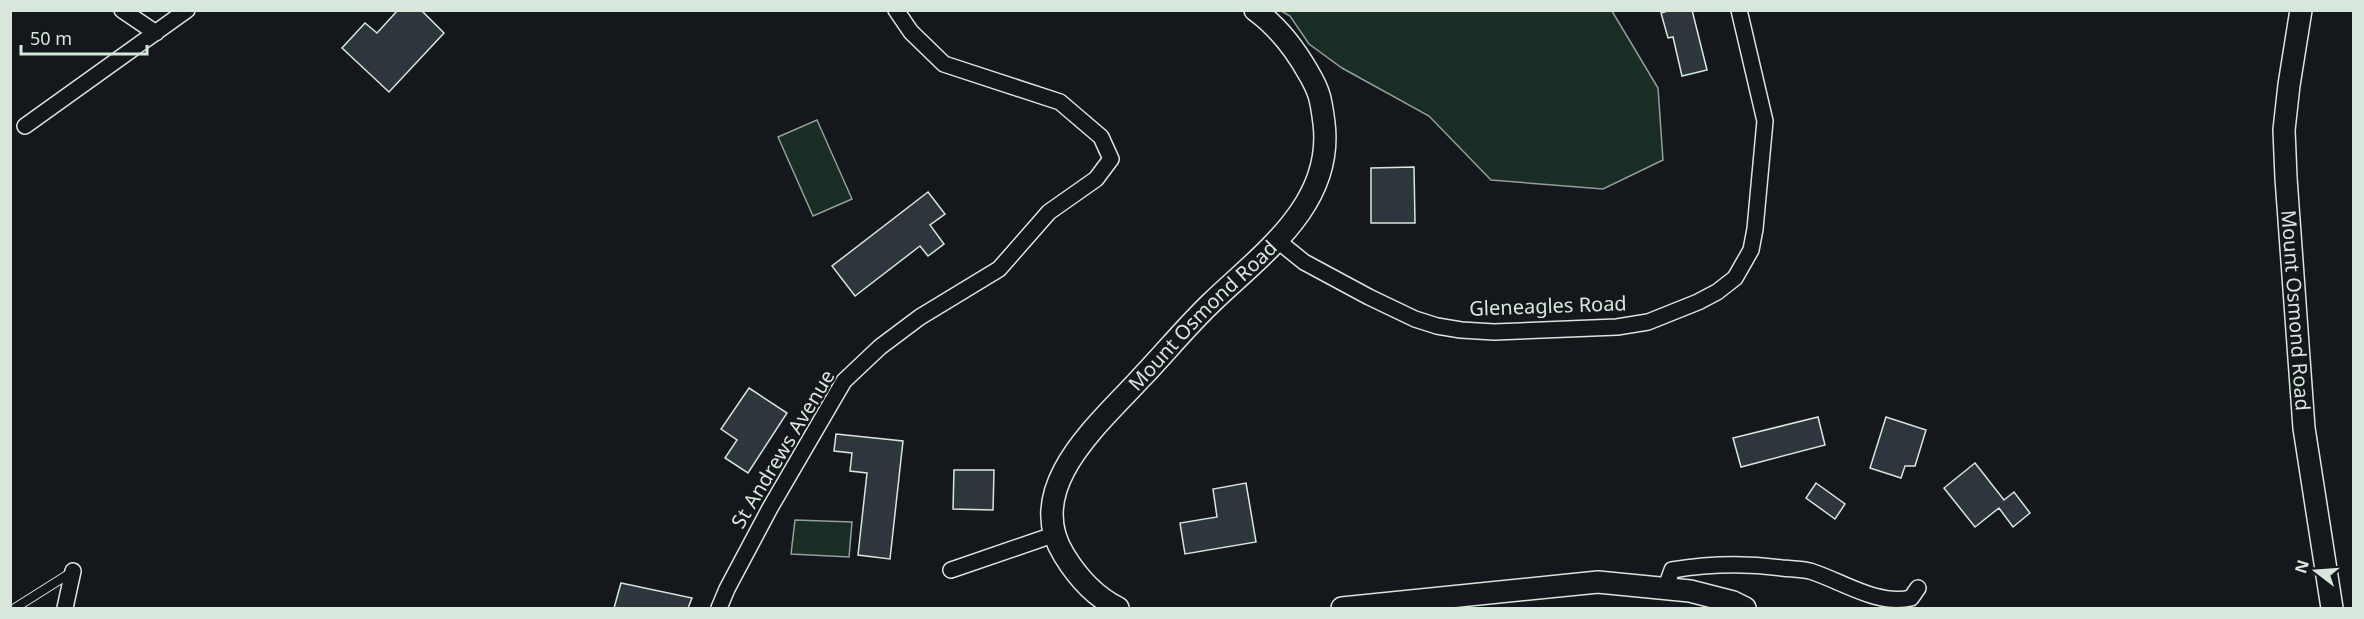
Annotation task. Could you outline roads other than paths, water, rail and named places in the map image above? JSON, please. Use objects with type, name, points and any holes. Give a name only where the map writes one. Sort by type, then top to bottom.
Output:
[{"type":"street","points":[[122,10],[156,33]]},
{"type":"street","points":[[25,126],[187,10]]},
{"type":"street","name":"St Andrews Avenue","points":[[718,609],[770,508],[844,381],[880,347],[920,317],[999,269],[1049,212],[1096,179],[1111,159],[1101,137],[1060,102],[944,64],[911,32],[896,10]]},
{"type":"street","name":"Mount Osmond Road","points":[[1118,609],[1096,596],[1086,585],[1071,567],[1053,535],[1052,511],[1057,486],[1071,457],[1084,440],[1210,304],[1278,241],[1300,213],[1316,186],[1323,163],[1326,138],[1320,93],[1285,39],[1255,10]]},
{"type":"street","name":"Gleneagles Road","points":[[1278,241],[1304,262],[1369,297],[1415,319],[1461,330],[1494,332],[1617,327],[1648,322],[1698,303],[1735,278],[1751,250],[1755,229],[1765,121],[1739,10]]},
{"type":"street","name":"Mount Osmond Road","points":[[2301,10],[2284,130],[2286,178],[2304,428],[2332,609]]},
{"type":"street","points":[[951,570],[1053,535]]},
{"type":"street","points":[[1665,589],[1672,570],[1695,566],[1748,564],[1808,571],[1896,601],[1911,598],[1918,588]]},
{"type":"street","points":[[65,609],[73,571]]},
{"type":"street","points":[[1341,609],[1599,582],[1690,591],[1719,598],[1745,609]]},
{"type":"lane","points":[[15,609],[73,571]]}]
